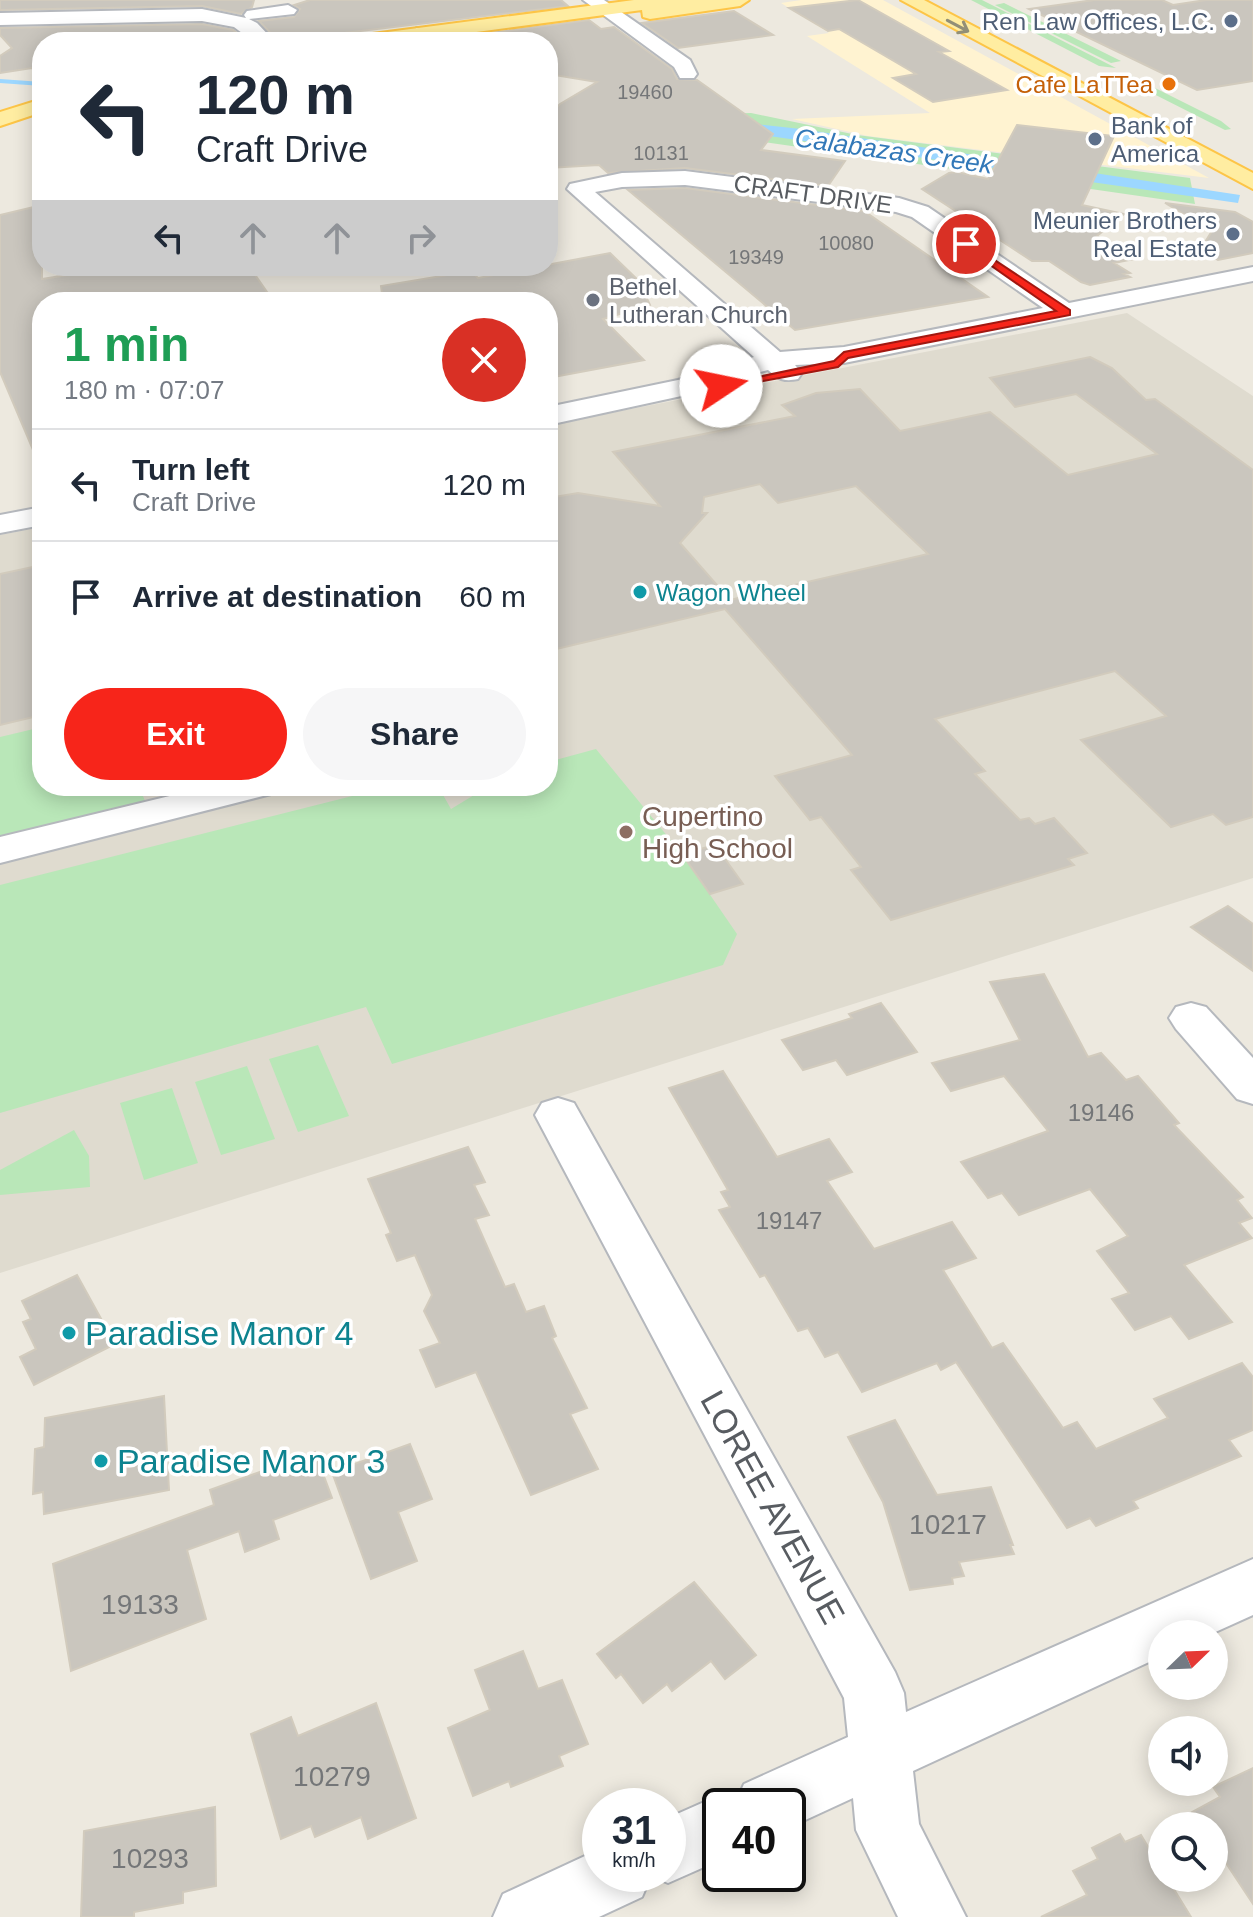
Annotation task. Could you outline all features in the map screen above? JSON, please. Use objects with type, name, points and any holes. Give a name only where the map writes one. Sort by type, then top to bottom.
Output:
[{"type":"main road","points":[[466,32],[677,0]]},
{"type":"main road","points":[[604,9],[740,0]]},
{"type":"main road","points":[[910,0],[1253,182]]},
{"type":"main road","points":[[987,18],[1240,151],[1210,145],[1157,119],[1121,111]]},
{"type":"main road","points":[[1006,51],[1037,56],[1082,78],[1098,77]]},
{"type":"main road","points":[[0,108],[32,103]]},
{"type":"main road","points":[[0,119],[32,106]]},
{"type":"street","points":[[604,9],[683,64],[687,74]]},
{"type":"street","points":[[0,19],[186,14],[251,21],[288,10]]},
{"type":"street","points":[[251,21],[258,32]]},
{"type":"street","name":"CRAFT DRIVE","points":[[782,368],[578,189],[622,180],[685,178],[899,205],[920,212],[1066,312]]},
{"type":"street","points":[[558,414],[686,387],[721,386],[782,368],[838,364],[844,355],[1253,274]]},
{"type":"street","points":[[0,524],[32,518]]},
{"type":"street","points":[[0,850],[218,796]]},
{"type":"street","points":[[1191,1018],[1253,1087]]},
{"type":"street","name":"LOREE AVENUE","points":[[558,1115],[874,1693],[888,1830],[933,1917]]},
{"type":"street","points":[[805,1788],[1253,1586]]},
{"type":"street","points":[[526,1917],[582,1891]]},
{"type":"shaded area","points":[[801,0],[883,0],[1209,178],[868,136],[792,119],[930,113],[807,36],[829,33],[781,3]]},
{"type":"shaded area","name":"Cupertino High School","points":[[1127,313],[1253,396],[1253,878],[0,1273],[0,535],[32,529],[32,796],[558,796],[558,423]]},
{"type":"green space","points":[[971,0],[982,0],[1116,68],[1099,66]]},
{"type":"green space","points":[[1004,3],[1121,61],[1111,63],[995,5]]},
{"type":"green space","points":[[1129,75],[1231,129],[1225,130],[1126,80]]},
{"type":"green space","points":[[751,113],[857,135],[1190,178],[1195,204],[729,137],[558,119]]},
{"type":"green space","points":[[32,729],[32,796],[143,796],[145,801],[0,836],[0,737]]},
{"type":"green space","points":[[596,749],[682,854],[737,934],[723,965],[392,1064],[366,1007],[0,1113],[0,885],[352,796],[444,796],[451,809],[472,796],[558,796],[558,759]]},
{"type":"green space","points":[[318,1045],[349,1116],[298,1132],[269,1059]]},
{"type":"green space","points":[[247,1066],[275,1139],[221,1155],[195,1082]]},
{"type":"green space","points":[[172,1088],[198,1163],[144,1180],[120,1103]]},
{"type":"green space","points":[[74,1130],[89,1156],[90,1187],[0,1195],[0,1170]]},
{"type":"water","points":[[728,121],[801,129],[1240,195],[1238,203],[727,130]]},
{"type":"building","points":[[0,0],[254,0],[252,7],[241,14],[202,6],[0,10]]},
{"type":"building","points":[[310,0],[561,0],[568,6],[353,32],[269,32],[259,21],[294,17],[300,9],[294,5]]},
{"type":"building","points":[[858,0],[949,51],[939,52],[1007,90],[933,102],[893,78],[916,74],[839,29],[828,31],[789,8]]},
{"type":"building","points":[[1094,0],[1162,0],[1173,5],[1206,0],[1253,0],[1253,81],[1197,90],[1029,9]]},
{"type":"building","points":[[734,11],[773,35],[678,48],[642,23]]},
{"type":"building","points":[[589,20],[601,29],[614,27],[672,69],[677,79],[697,80],[773,134],[761,150],[845,161],[828,186],[685,168],[608,173],[599,165],[558,167],[558,106],[597,82],[558,76],[558,32],[498,32]]},
{"type":"building","points":[[202,24],[236,32],[32,32],[32,68],[0,73],[0,56],[12,48],[0,35],[0,28]]},
{"type":"building","points":[[1017,125],[1114,136],[1082,205],[1124,214],[1097,236],[1134,259],[1114,263],[1130,273],[1124,274],[1130,277],[1090,285],[1081,282],[1049,261],[1032,261],[922,189],[949,173],[988,179]]},
{"type":"building","points":[[685,188],[864,211],[988,297],[795,330],[628,190]]},
{"type":"building","points":[[1165,203],[1235,212],[1253,222],[1253,253],[1218,260],[1200,250],[1212,231]]},
{"type":"building","points":[[32,207],[32,276],[42,276],[42,279],[61,276],[256,276],[267,292],[32,292],[32,447],[0,372],[0,215]]},
{"type":"building","points":[[610,253],[638,280],[650,305],[603,319],[644,360],[558,376],[558,292],[382,292],[381,286],[441,276],[558,276],[558,263]]},
{"type":"building","points":[[1090,357],[1112,368],[1146,400],[1155,399],[1253,470],[1253,817],[1226,825],[1213,814],[1171,827],[1081,740],[1166,716],[1115,671],[942,717],[935,719],[985,771],[975,774],[1020,820],[1029,818],[1035,824],[1054,818],[1087,853],[1068,859],[1074,865],[891,920],[851,870],[861,867],[821,817],[810,820],[775,776],[852,755],[725,609],[558,649],[558,496],[578,493],[660,506],[613,452],[795,416],[782,405],[816,393],[860,389],[900,431],[990,412],[1068,475],[1157,454],[1076,394],[1015,407],[990,378]],"holes":[[[760,484],[778,503],[856,486],[928,554],[730,600],[680,543],[707,513],[702,513],[704,497]]]},
{"type":"building","points":[[32,567],[32,717],[0,725],[0,574]]},
{"type":"building","points":[[715,845],[743,884],[710,894],[682,854]]},
{"type":"building","points":[[1228,906],[1253,924],[1253,971],[1191,927]]},
{"type":"building","points":[[1044,974],[1088,1057],[1101,1053],[1126,1080],[1138,1076],[1179,1123],[1174,1125],[1243,1197],[1237,1200],[1252,1218],[1239,1223],[1252,1238],[1184,1265],[1232,1322],[1189,1339],[1171,1316],[1135,1330],[1112,1299],[1129,1293],[1097,1251],[1128,1236],[1090,1189],[1019,1215],[1002,1193],[988,1198],[961,1162],[1048,1131],[1004,1076],[951,1091],[932,1063],[1020,1040],[990,982]]},
{"type":"building","points":[[881,1003],[917,1052],[847,1075],[836,1060],[803,1070],[782,1040],[852,1018],[849,1014]]},
{"type":"building","points":[[723,1071],[777,1157],[829,1139],[852,1172],[827,1181],[874,1249],[952,1222],[976,1258],[943,1270],[992,1348],[1003,1343],[1063,1428],[1077,1422],[1096,1449],[1168,1418],[1154,1399],[1242,1363],[1253,1377],[1253,1430],[1229,1440],[1241,1456],[1133,1501],[1138,1508],[1096,1526],[1090,1518],[1067,1528],[956,1362],[941,1370],[937,1363],[862,1392],[838,1352],[825,1357],[808,1328],[798,1331],[765,1275],[760,1277],[719,1210],[730,1207],[721,1192],[728,1190],[669,1088]]},
{"type":"building","points":[[468,1147],[485,1182],[474,1185],[489,1215],[475,1219],[505,1287],[514,1284],[526,1312],[544,1306],[556,1336],[552,1338],[587,1408],[570,1414],[598,1469],[531,1495],[476,1372],[436,1387],[420,1350],[440,1343],[424,1311],[432,1295],[415,1255],[397,1261],[386,1235],[391,1233],[368,1179]]},
{"type":"building","name":"Paradise Manor 4","points":[[77,1275],[115,1344],[34,1385],[20,1357],[36,1349],[23,1322],[31,1319],[22,1301]]},
{"type":"building","name":"Paradise Manor 3","points":[[164,1396],[169,1490],[44,1514],[43,1492],[33,1494],[35,1449],[44,1447],[45,1418]]},
{"type":"building","points":[[895,1420],[937,1495],[991,1487],[1014,1554],[959,1562],[964,1576],[952,1578],[953,1584],[910,1590],[883,1502],[848,1437]]},
{"type":"building","points":[[410,1444],[432,1499],[398,1512],[417,1561],[371,1579],[332,1472]]},
{"type":"building","points":[[315,1452],[332,1498],[273,1520],[279,1539],[245,1552],[239,1531],[187,1550],[206,1619],[71,1671],[53,1564],[214,1505],[210,1490]]},
{"type":"building","points":[[694,1582],[756,1655],[725,1679],[711,1661],[672,1691],[667,1684],[643,1703],[621,1674],[616,1678],[597,1654]]},
{"type":"building","points":[[523,1651],[538,1689],[562,1680],[588,1744],[559,1756],[563,1766],[511,1787],[509,1781],[473,1796],[448,1728],[490,1710],[475,1670]]},
{"type":"building","points":[[376,1703],[416,1818],[368,1839],[361,1817],[315,1837],[311,1826],[281,1839],[251,1734],[291,1717],[298,1736]]},
{"type":"building","points":[[1253,1768],[1253,1904],[1228,1866],[1228,1812],[1192,1812],[1219,1796],[1228,1796],[1228,1780]]},
{"type":"building","points":[[215,1807],[216,1886],[183,1892],[183,1903],[134,1912],[134,1917],[81,1917],[84,1831]]},
{"type":"building","points":[[1120,1834],[1125,1842],[1141,1835],[1148,1847],[1148,1892],[1176,1892],[1191,1917],[1041,1917],[1087,1895],[1073,1871],[1098,1859],[1092,1848]]},
{"type":"waterway","name":"Calabazas Creek","points":[[0,81],[32,83]]},
{"type":"place","name":"Ren Law Offices, L.C.","points":[[1231,21]]},
{"type":"place","name":"Cafe LaTTea","points":[[1169,84]]},
{"type":"place","name":"Bank of America","points":[[1095,139]]},
{"type":"place","name":"Meunier Brothers Real Estate","points":[[1233,234]]},
{"type":"place","name":"Bethel Lutheran Church","points":[[593,300]]},
{"type":"place","name":"Wagon Wheel","points":[[640,592]]},
{"type":"place","name":"Cupertino High School","points":[[626,832]]},
{"type":"place","name":"Paradise Manor 4","points":[[69,1333]]},
{"type":"place","name":"Paradise Manor 3","points":[[101,1461]]},
{"type":"route","points":[[721,386],[838,364],[844,355],[1066,312],[966,244]]}]
